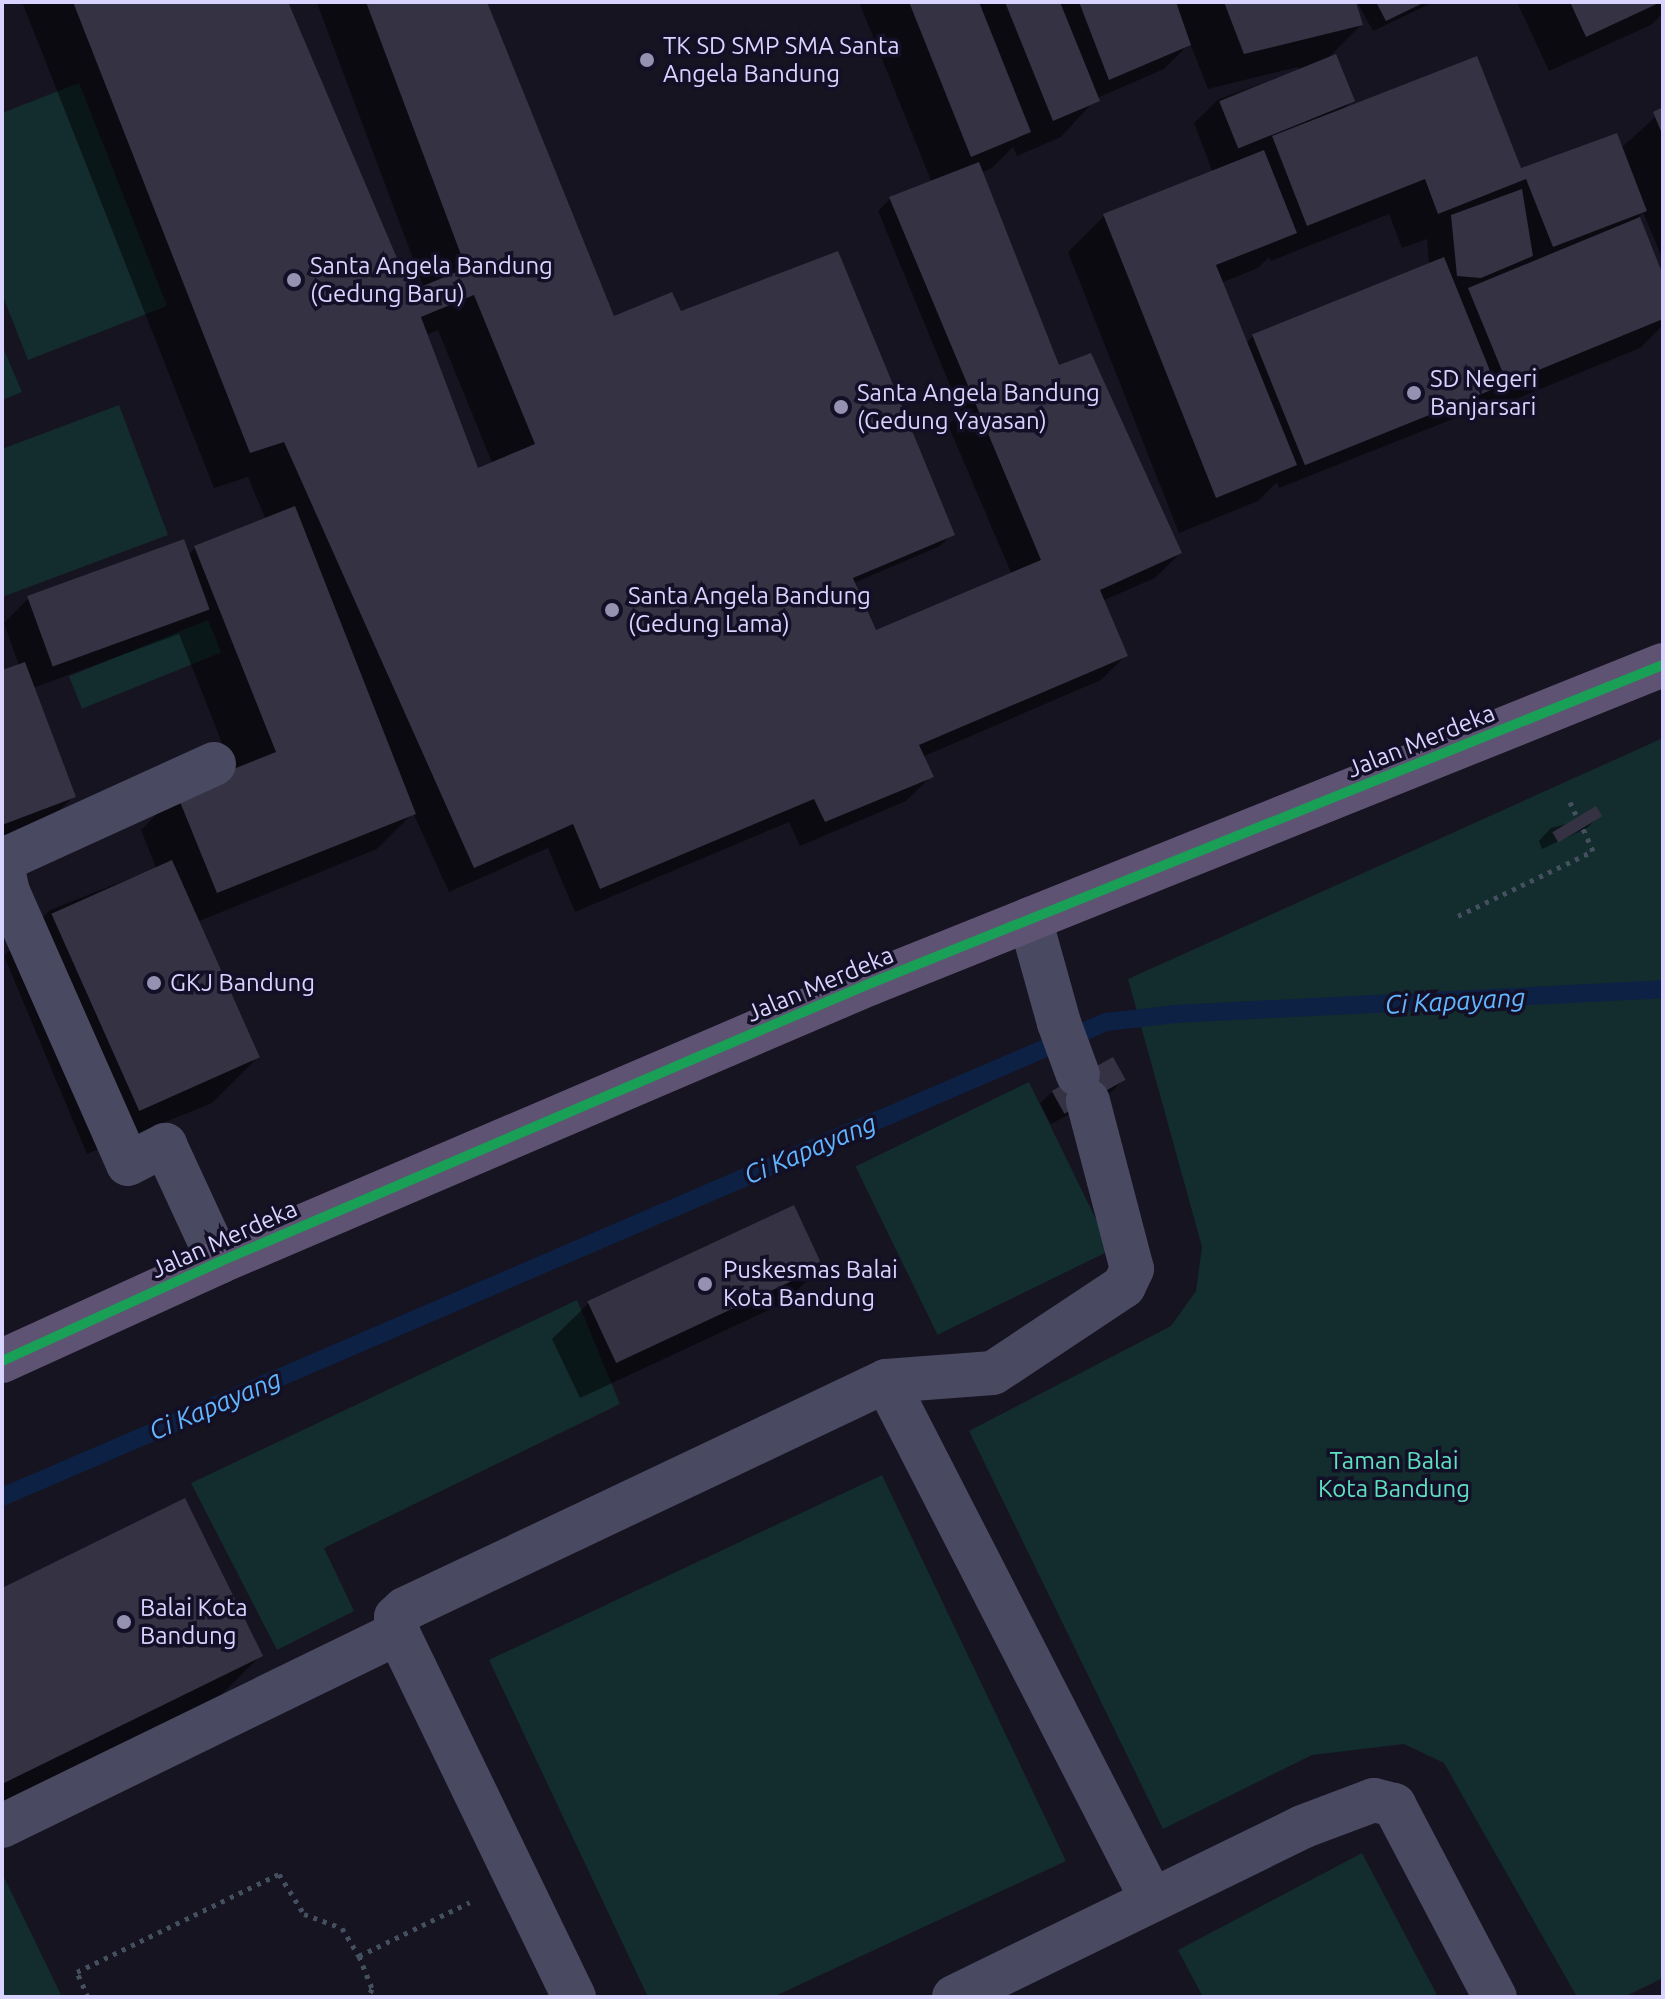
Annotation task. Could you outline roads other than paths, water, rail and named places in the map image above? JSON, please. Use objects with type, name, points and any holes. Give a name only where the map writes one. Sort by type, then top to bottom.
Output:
[{"type":"main road","name":"Jalan Merdeka","points":[[2,1361],[219,1262],[871,983],[1663,665]]},
{"type":"lane","points":[[214,764],[12,856],[3,869],[8,892],[128,1164],[165,1145],[219,1262]]},
{"type":"lane","points":[[574,1997],[398,1633],[396,1617],[405,1609],[886,1381],[993,1373],[1124,1286],[1132,1269],[1030,919]]},
{"type":"lane","points":[[886,1381],[1152,1900]]},
{"type":"lane","points":[[2,1826],[398,1633]]},
{"type":"lane","points":[[954,1997],[1343,1810],[1374,1800],[1394,1805],[1495,1997]]},
{"type":"waterway","name":"Ci Kapayang","points":[[2,1497],[1106,1022],[1175,1014],[1663,989]]},
{"type":"place","name":"TK SD SMP SMA Santa Angela Bandung","points":[[647,60]]},
{"type":"place","name":"Santa Angela Bandung (Gedung Baru)","points":[[294,280]]},
{"type":"place","name":"SD Negeri Banjarsari","points":[[1414,393]]},
{"type":"place","name":"Santa Angela Bandung (Gedung Yayasan)","points":[[841,407]]},
{"type":"place","name":"Santa Angela Bandung (Gedung Lama)","points":[[612,610]]},
{"type":"place","name":"GKJ Bandung","points":[[154,983]]},
{"type":"place","name":"Puskesmas Balai Kota Bandung","points":[[705,1284]]},
{"type":"place","name":"Balai Kota Bandung","points":[[124,1622]]},
{"type":"park label","name":"Taman Balai Kota Bandung","points":[[1394,1475]]}]
